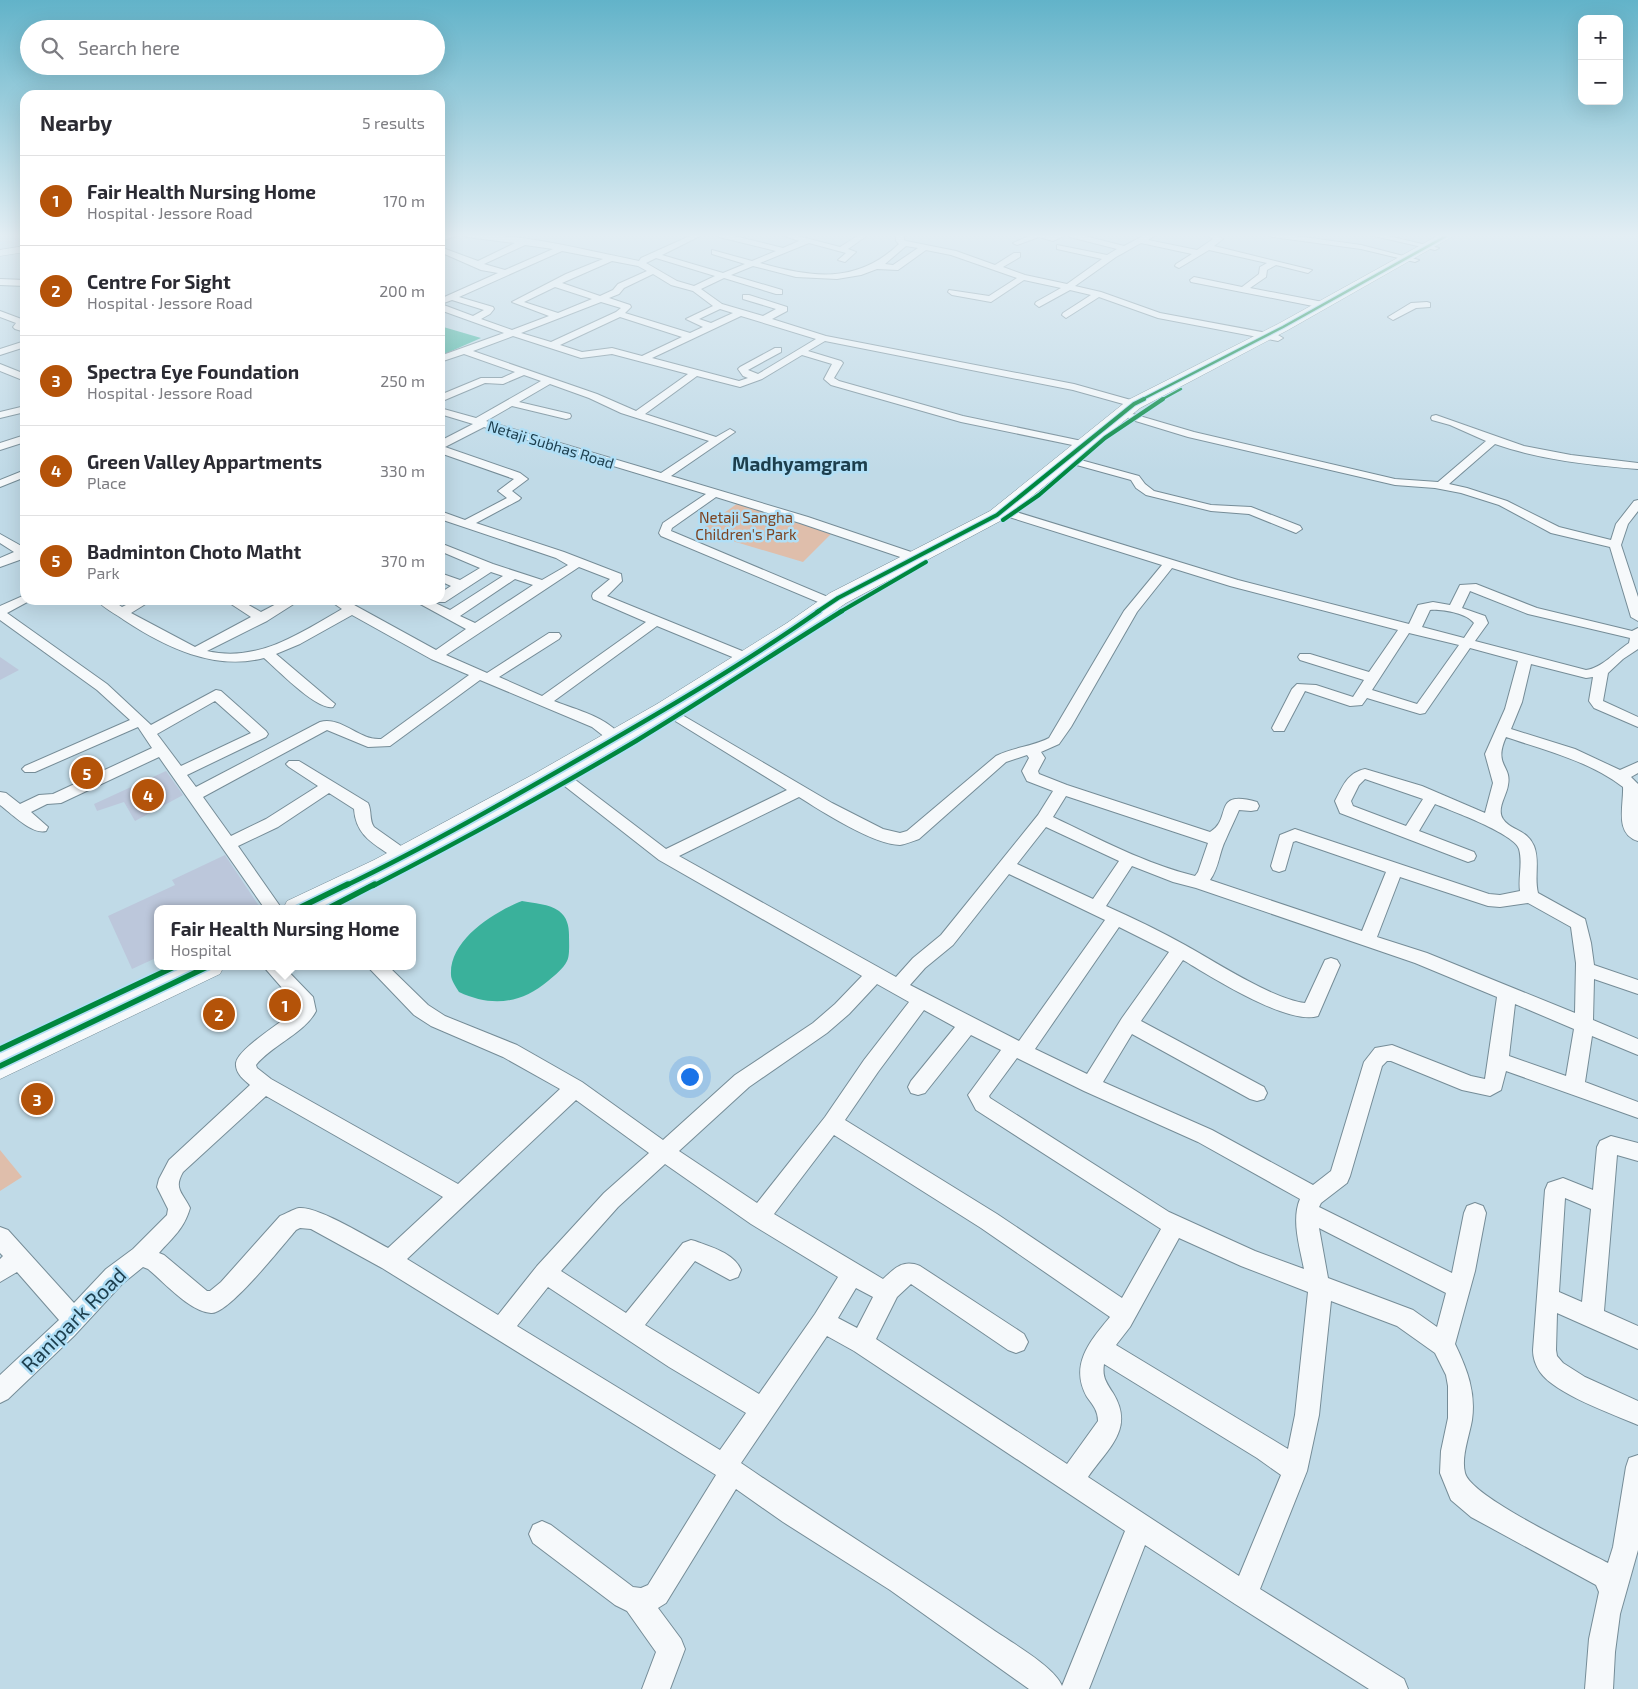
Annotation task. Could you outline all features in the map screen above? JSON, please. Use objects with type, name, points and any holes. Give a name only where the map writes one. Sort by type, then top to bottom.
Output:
[{"type":"highway","points":[[1272,337],[1309,314]]},
{"type":"highway","points":[[335,905],[405,870],[561,777],[615,738],[747,658],[830,603],[1008,508],[1133,410],[1145,409],[1312,314]]},
{"type":"highway","points":[[305,905],[384,867],[402,855],[561,777],[677,716],[880,586],[1013,515],[1030,503],[1080,453]]},
{"type":"highway","points":[[0,1066],[34,1041],[168,970]]},
{"type":"highway","points":[[0,1049],[34,1041],[201,970]]},
{"type":"street","points":[[0,314],[20,322]]},
{"type":"street","points":[[459,314],[581,355],[612,351],[740,384],[748,383],[759,377],[824,338]]},
{"type":"street","points":[[473,319],[484,314]]},
{"type":"street","points":[[551,314],[558,316]]},
{"type":"street","points":[[445,357],[563,314]]},
{"type":"street","points":[[550,346],[619,314],[692,337]]},
{"type":"street","points":[[702,314],[691,318],[712,327]]},
{"type":"street","points":[[643,359],[738,314]]},
{"type":"street","points":[[743,314],[824,338],[1074,387],[1192,435],[1395,482],[1440,486],[1492,498],[1555,530],[1615,545]]},
{"type":"street","points":[[763,320],[775,314]]},
{"type":"street","points":[[1157,314],[1272,337]]},
{"type":"street","points":[[1393,317],[1399,314]]},
{"type":"street","points":[[6,328],[20,326]]},
{"type":"street","points":[[0,352],[20,346]]},
{"type":"street","points":[[462,350],[593,396],[637,415],[715,440]]},
{"type":"street","points":[[759,377],[746,374],[743,369],[778,350]]},
{"type":"street","points":[[800,352],[838,363],[830,379],[835,383],[1080,453],[1138,479],[1140,486],[1150,493],[1211,508],[1251,512],[1296,529]]},
{"type":"street","points":[[0,367],[20,376]]},
{"type":"street","points":[[445,397],[484,380],[503,382],[522,372]]},
{"type":"street","points":[[637,415],[695,373]]},
{"type":"street","points":[[445,444],[548,381]]},
{"type":"street","points":[[511,403],[566,416]]},
{"type":"street","points":[[0,415],[20,410]]},
{"type":"street","name":"Netaji Subhas Road","points":[[445,413],[662,476],[804,520],[916,558]]},
{"type":"street","points":[[1436,418],[1469,428],[1494,440],[1514,446],[1565,458],[1638,466]]},
{"type":"street","points":[[662,476],[730,432]]},
{"type":"street","points":[[0,447],[20,440]]},
{"type":"street","points":[[1440,486],[1494,440]]},
{"type":"street","points":[[445,449],[516,475],[522,479],[504,491],[515,498],[466,524]]},
{"type":"street","points":[[4,480],[20,475]]},
{"type":"street","points":[[4,480],[20,485]]},
{"type":"street","points":[[714,493],[668,526],[664,533],[830,603]]},
{"type":"street","points":[[1638,503],[1622,524],[1615,545],[1633,585],[1638,617]]},
{"type":"street","points":[[1013,515],[1234,583],[1468,644],[1526,657],[1574,671],[1595,674],[1601,672],[1637,640]]},
{"type":"street","points":[[445,517],[560,555],[617,577],[616,581],[598,596],[747,658]]},
{"type":"street","points":[[0,538],[20,550]]},
{"type":"street","points":[[445,549],[489,567],[543,584]]},
{"type":"street","points":[[0,563],[20,555]]},
{"type":"street","points":[[436,656],[543,584],[573,567],[576,562]]},
{"type":"street","points":[[677,716],[799,791],[878,834],[888,838],[900,839],[913,835],[1001,760],[1013,753],[1043,747],[1054,741],[1064,728],[1131,611],[1170,564]]},
{"type":"street","points":[[445,593],[489,567]]},
{"type":"street","points":[[450,616],[513,575]]},
{"type":"street","points":[[445,579],[460,585]]},
{"type":"street","points":[[1454,610],[1464,588],[1472,587],[1533,611],[1637,640]]},
{"type":"street","points":[[20,602],[0,612],[102,687],[144,727],[242,861],[271,905]]},
{"type":"street","points":[[112,605],[195,652],[223,658],[268,654],[350,610]]},
{"type":"street","points":[[122,612],[136,605]]},
{"type":"street","points":[[240,605],[262,618]]},
{"type":"street","points":[[195,652],[285,605]]},
{"type":"street","points":[[342,605],[436,656],[597,724],[615,738]]},
{"type":"street","points":[[436,605],[450,616],[476,628]]},
{"type":"street","points":[[1280,728],[1299,689],[1302,687],[1357,702],[1372,678],[1427,605],[1454,610],[1480,619],[1481,622],[1468,644],[1420,710],[1364,692]]},
{"type":"street","points":[[544,701],[656,621]]},
{"type":"street","points":[[193,795],[325,725],[334,726],[367,744],[385,743],[483,676],[554,636]]},
{"type":"street","points":[[268,654],[310,691],[328,704]]},
{"type":"street","points":[[1305,657],[1372,678]]},
{"type":"street","points":[[1500,826],[1493,817],[1493,809],[1502,780],[1493,756],[1517,696],[1526,657]]},
{"type":"street","points":[[1601,672],[1596,701],[1599,705],[1638,722]]},
{"type":"street","points":[[30,769],[144,727],[216,694],[261,734],[177,774]]},
{"type":"street","points":[[1503,732],[1577,756],[1621,776],[1631,785],[1635,802],[1629,823],[1633,832],[1638,836]]},
{"type":"street","points":[[18,812],[45,799],[55,799],[161,750]]},
{"type":"street","points":[[1031,750],[1037,758],[1030,771],[1032,777],[1062,789],[1210,838],[1218,837]]},
{"type":"street","points":[[294,764],[362,807],[363,823],[368,831],[402,855]]},
{"type":"street","points":[[1621,776],[1638,767]]},
{"type":"street","points":[[1468,856],[1346,809],[1343,801],[1355,779],[1359,775],[1374,776],[1432,797],[1517,834],[1524,840],[1528,849],[1527,887],[1530,896]]},
{"type":"street","points":[[561,777],[665,856],[968,1025],[1091,1085],[1205,1136],[1311,1204],[1459,1288]]},
{"type":"street","points":[[228,844],[272,822],[330,786]]},
{"type":"street","points":[[898,987],[919,963],[947,940],[1044,819],[1062,789]]},
{"type":"street","points":[[665,856],[799,791]]},
{"type":"street","points":[[0,797],[40,827]]},
{"type":"street","points":[[1409,834],[1432,797]]},
{"type":"street","points":[[1198,883],[1206,874],[1218,837],[1222,833],[1232,807],[1241,803],[1252,806]]},
{"type":"street","points":[[1044,819],[1094,844],[1185,880],[1421,958],[1638,1047]]},
{"type":"street","points":[[1279,866],[1286,839],[1295,835],[1488,900],[1508,900],[1530,896],[1579,924],[1585,969],[1584,1024],[1574,1087]]},
{"type":"street","points":[[1095,909],[1129,858]]},
{"type":"street","points":[[1008,866],[1180,950],[1248,988],[1297,1010],[1311,1011],[1332,965]]},
{"type":"street","points":[[1367,941],[1395,869]]},
{"type":"street","points":[[1116,918],[1018,1049],[978,1095],[983,1104],[1025,1133],[1174,1226],[1249,1259],[1405,1318],[1443,1345],[1457,1373],[1460,1386],[1460,1418],[1453,1451],[1452,1473],[1460,1490],[1480,1508],[1605,1576],[1613,1590]]},
{"type":"street","points":[[1091,1085],[1129,1023],[1180,950]]},
{"type":"street","points":[[1585,969],[1638,987]]},
{"type":"street","points":[[276,970],[306,1002],[307,1011],[252,1055],[246,1063],[248,1072],[264,1085],[460,1196]]},
{"type":"street","points":[[380,970],[421,1010],[438,1021],[510,1051],[575,1088],[663,1152],[759,1217],[876,1288],[883,1291],[889,1290]]},
{"type":"street","points":[[500,1330],[545,1273],[611,1200],[742,1081],[820,1028],[842,1009],[875,974]]},
{"type":"street","points":[[1244,1595],[1295,1472],[1307,1415],[1319,1305],[1318,1285],[1308,1234],[1311,1204],[1340,1176],[1374,1062],[1382,1054],[1392,1053],[1405,1057],[1469,1084],[1490,1088],[1494,1084],[1507,993]]},
{"type":"street","points":[[759,1217],[832,1123],[871,1066],[922,999]]},
{"type":"street","points":[[1129,1023],[1257,1093]]},
{"type":"street","points":[[918,1087],[968,1025]]},
{"type":"street","points":[[1498,1060],[1638,1110]]},
{"type":"street","points":[[141,1256],[176,1220],[179,1208],[167,1190],[168,1178],[176,1166],[264,1085]]},
{"type":"street","points":[[575,1088],[390,1261],[728,1469],[792,1513],[899,1581],[1024,1668],[1050,1689]]},
{"type":"street","points":[[832,1123],[989,1221],[1110,1302],[1120,1312],[1122,1319]]},
{"type":"street","points":[[1592,1318],[1607,1147],[1611,1145],[1638,1152]]},
{"type":"street","points":[[1601,1203],[1563,1187],[1555,1190],[1544,1337],[1545,1354],[1548,1364],[1572,1383],[1638,1414]]},
{"type":"street","points":[[1443,1345],[1459,1288],[1476,1213]]},
{"type":"street","name":"Ranipark Road","points":[[0,1390],[74,1320],[112,1277],[141,1256],[156,1262],[202,1300],[213,1303],[229,1290],[288,1223],[299,1218],[314,1220],[390,1261]]},
{"type":"street","points":[[1071,1480],[1110,1425],[1111,1415],[1108,1404],[1093,1384],[1091,1375],[1092,1364],[1100,1349],[1122,1319],[1174,1226]]},
{"type":"street","points":[[0,1237],[74,1320]]},
{"type":"street","points":[[629,1327],[691,1250],[726,1265],[730,1270]]},
{"type":"street","points":[[0,1272],[18,1258]]},
{"type":"street","points":[[545,1273],[678,1360],[764,1410]]},
{"type":"street","points":[[862,1343],[889,1290],[904,1274],[912,1273],[1016,1342]]},
{"type":"street","points":[[637,1602],[648,1601],[657,1594],[728,1469],[852,1274]]},
{"type":"street","points":[[1548,1298],[1638,1338]]},
{"type":"street","points":[[822,1322],[862,1343],[1244,1595],[1394,1689]]},
{"type":"street","points":[[1100,1349],[1266,1449],[1295,1472]]},
{"type":"street","points":[[1599,1689],[1600,1661],[1606,1616],[1626,1547],[1638,1467]]},
{"type":"street","points":[[1075,1689],[1140,1526]]},
{"type":"street","points":[[542,1534],[624,1596],[637,1602],[672,1649],[656,1689]]},
{"type":"green space","name":"Netaji Sangha Children's Park","points":[[738,503],[833,532],[803,562],[699,531]]},
{"type":"green space","points":[[91,762],[103,774],[83,784],[72,771]]},
{"type":"green space","points":[[0,1150],[22,1177],[0,1191]]},
{"type":"shaded area","points":[[445,327],[481,338],[445,354]]},
{"type":"shaded area","points":[[522,901],[551,907],[564,916],[568,925],[569,935],[569,956],[565,964],[538,989],[516,999],[505,1001],[483,1000],[459,992],[451,975],[452,962],[457,950],[475,929],[499,912]]},
{"type":"building","points":[[0,657],[19,670],[0,680]]},
{"type":"building","points":[[166,771],[183,795],[135,821],[124,802],[97,811],[94,804]]},
{"type":"building","points":[[225,855],[258,905],[154,905],[154,959],[132,969],[108,916],[175,885],[172,880]]},
{"type":"cycle path","points":[[305,905],[384,867],[543,780],[666,709],[795,628],[838,598],[997,515],[1134,404],[1307,314]]},
{"type":"cycle path","points":[[1003,520],[1028,504],[1115,430],[1181,389]]},
{"type":"cycle path","points":[[335,905],[461,840],[549,791],[678,715],[801,637],[926,562]]},
{"type":"cycle path","points":[[0,1049],[168,970]]},
{"type":"cycle path","points":[[0,1066],[201,970]]},
{"type":"place","name":"Badminton Choto Matht","points":[[87,773]]},
{"type":"place","name":"Green Valley Appartments","points":[[148,795]]},
{"type":"place","name":"Fair Health Nursing Home","points":[[285,1005]]},
{"type":"place","name":"Centre For Sight","points":[[219,1014]]},
{"type":"place","name":"Spectra Eye Foundation","points":[[37,1099]]},
{"type":"district","name":"Madhyamgram","points":[[800,463]]}]
